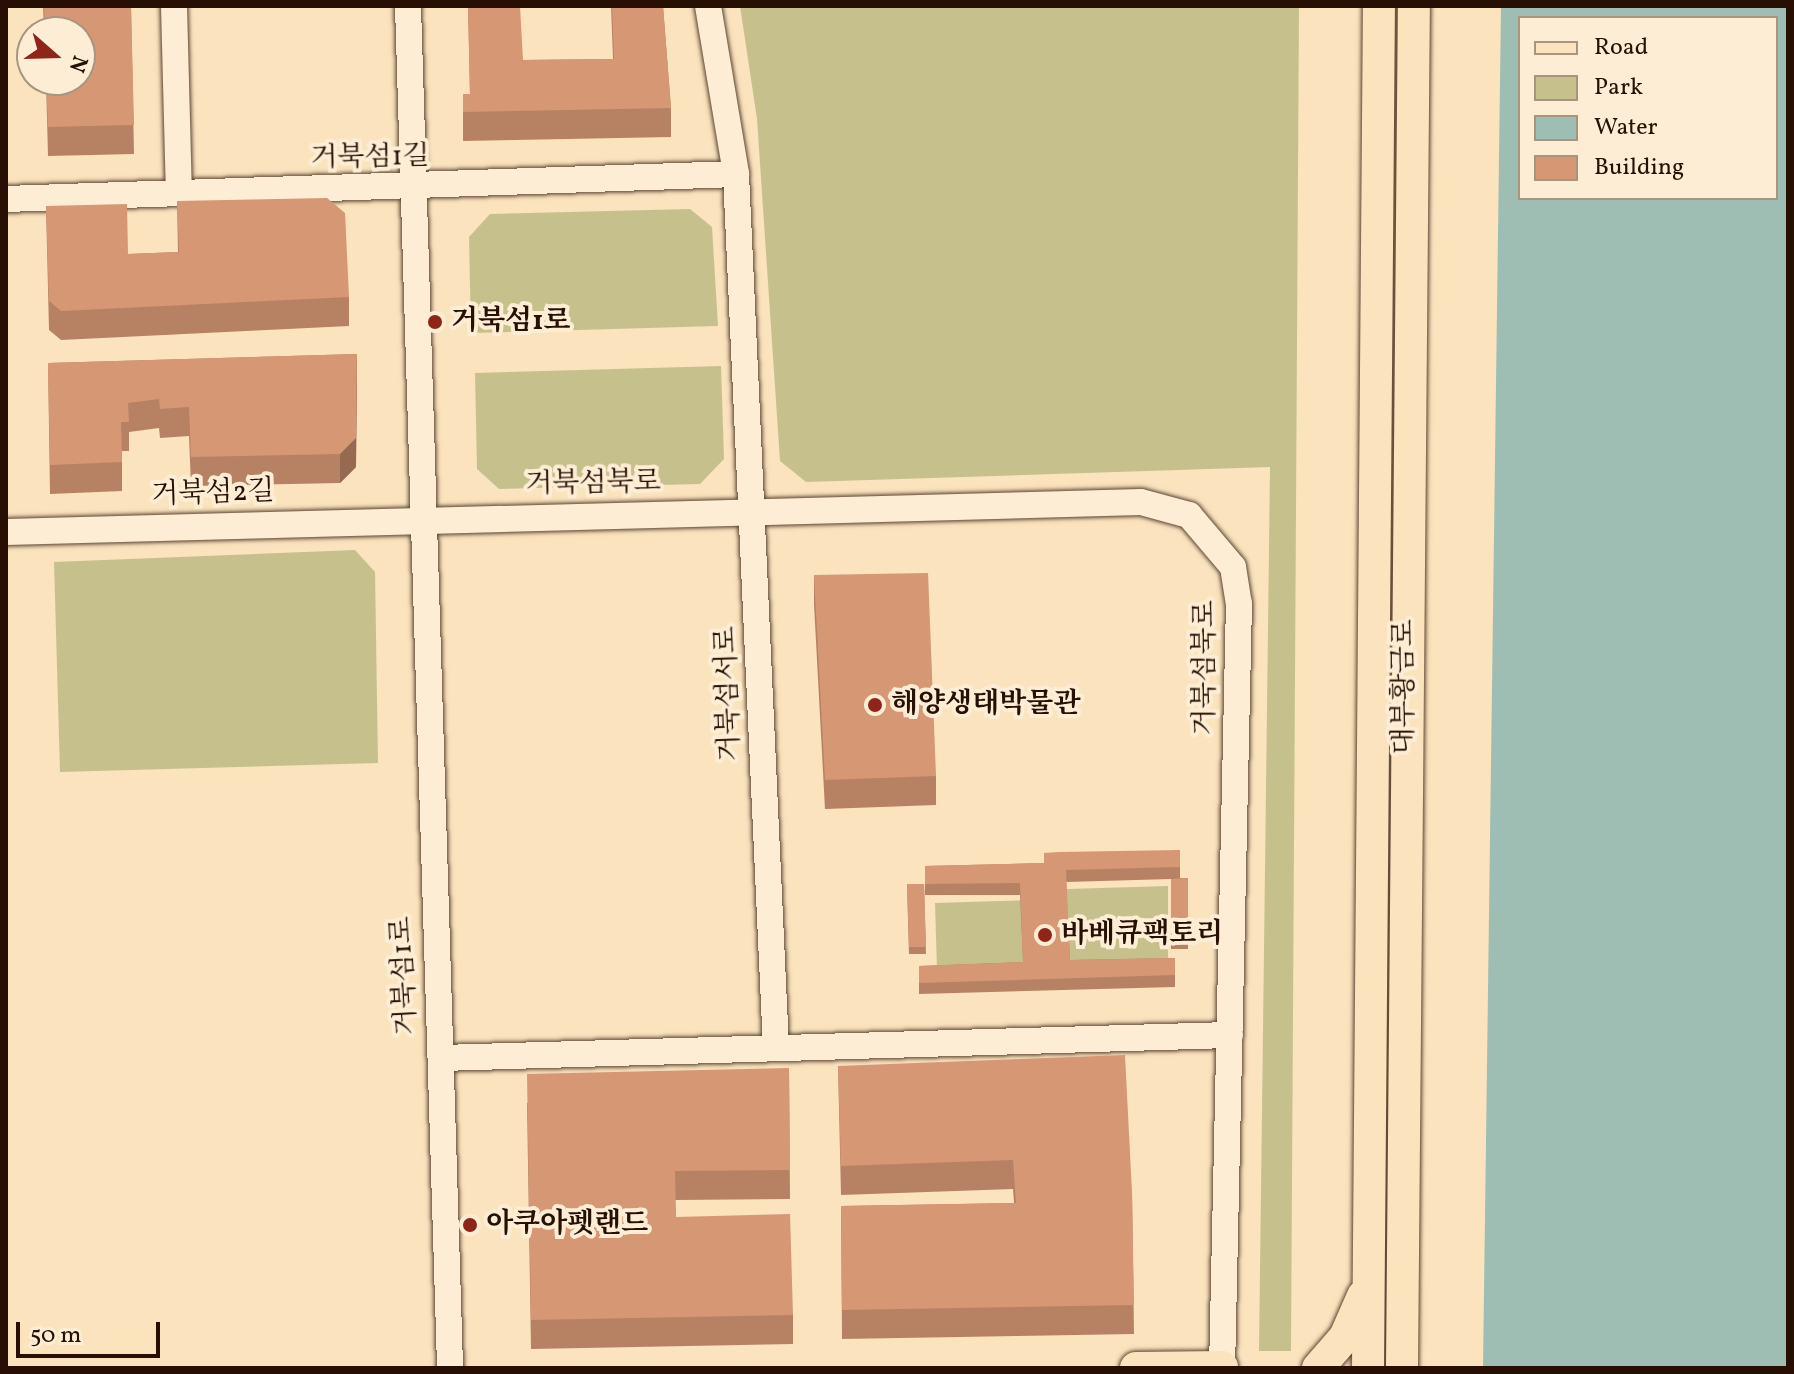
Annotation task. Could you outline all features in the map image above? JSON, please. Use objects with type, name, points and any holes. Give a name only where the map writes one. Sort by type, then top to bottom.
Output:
[{"type":"main road","name":"대부황금로","points":[[1368,1368],[1379,6]]},
{"type":"main road","name":"대부황금로","points":[[1402,1368],[1414,6]]},
{"type":"main road","points":[[1321,1364],[1345,1337],[1370,1279]]},
{"type":"main road","points":[[1136,1368],[1222,1368]]},
{"type":"street","points":[[174,6],[179,193]]},
{"type":"street","name":"거북섬1로","points":[[408,6],[450,1368]]},
{"type":"street","name":"거북섬서로","points":[[708,6],[736,174],[755,512],[776,1048]]},
{"type":"street","name":"거북섬1길","points":[[6,199],[414,189],[736,174]]},
{"type":"street","name":"거북섬북로","points":[[422,519],[1141,502],[1189,515],[1211,535],[1233,567],[1239,603],[1222,1368]]},
{"type":"street","name":"거북섬2길","points":[[6,532],[422,519]]},
{"type":"street","points":[[441,1058],[1230,1035]]},
{"type":"green space","points":[[740,6],[1299,6],[1291,1351],[1259,1351],[1270,467],[806,482],[780,461],[757,119]]},
{"type":"green space","points":[[690,209],[712,227],[718,326],[471,333],[469,237],[490,214]]},
{"type":"green space","points":[[721,366],[724,459],[700,484],[499,489],[477,469],[475,373]]},
{"type":"green space","points":[[355,550],[375,572],[378,763],[60,772],[54,562]]},
{"type":"green space","points":[[1168,886],[1168,964],[937,970],[935,903],[1034,900],[1035,890]]},
{"type":"water","points":[[1501,6],[1788,6],[1788,1368],[1483,1368]]},
{"type":"building","points":[[44,6],[131,6],[134,125],[48,127],[47,96],[96,96],[96,16],[44,16]]},
{"type":"building","points":[[468,6],[520,6],[523,60],[614,59],[612,6],[663,6],[671,108],[463,112],[463,94],[470,94]]},
{"type":"building","points":[[327,198],[345,213],[349,297],[61,311],[49,301],[46,206],[127,204],[128,254],[179,252],[177,201]]},
{"type":"building","points":[[357,354],[356,438],[340,454],[191,457],[189,407],[160,409],[159,399],[128,403],[129,422],[121,422],[122,462],[50,465],[48,363]]},
{"type":"building","name":"해양생태박물관","points":[[928,573],[936,776],[825,780],[814,575]]},
{"type":"building","points":[[1180,850],[1180,867],[1066,870],[1070,960],[1175,958],[1175,975],[919,983],[919,966],[1023,962],[1020,883],[925,884],[925,866],[1044,863],[1044,853],[1059,852]]},
{"type":"building","points":[[1188,878],[1188,941],[1171,942],[1171,879]]},
{"type":"building","points":[[907,884],[924,884],[926,947],[909,947]]},
{"type":"building","points":[[1125,1055],[1134,1305],[842,1310],[841,1206],[1016,1203],[1013,1160],[841,1166],[838,1066]]},
{"type":"building","points":[[789,1068],[790,1170],[675,1171],[676,1217],[790,1214],[793,1315],[531,1320],[527,1074]]},
{"type":"place","name":"거북섬1로","points":[[435,322]]},
{"type":"place","name":"해양생태박물관","points":[[875,705]]},
{"type":"place","name":"바베큐팩토리","points":[[1045,935]]},
{"type":"place","name":"아쿠아펫랜드","points":[[470,1225]]}]
